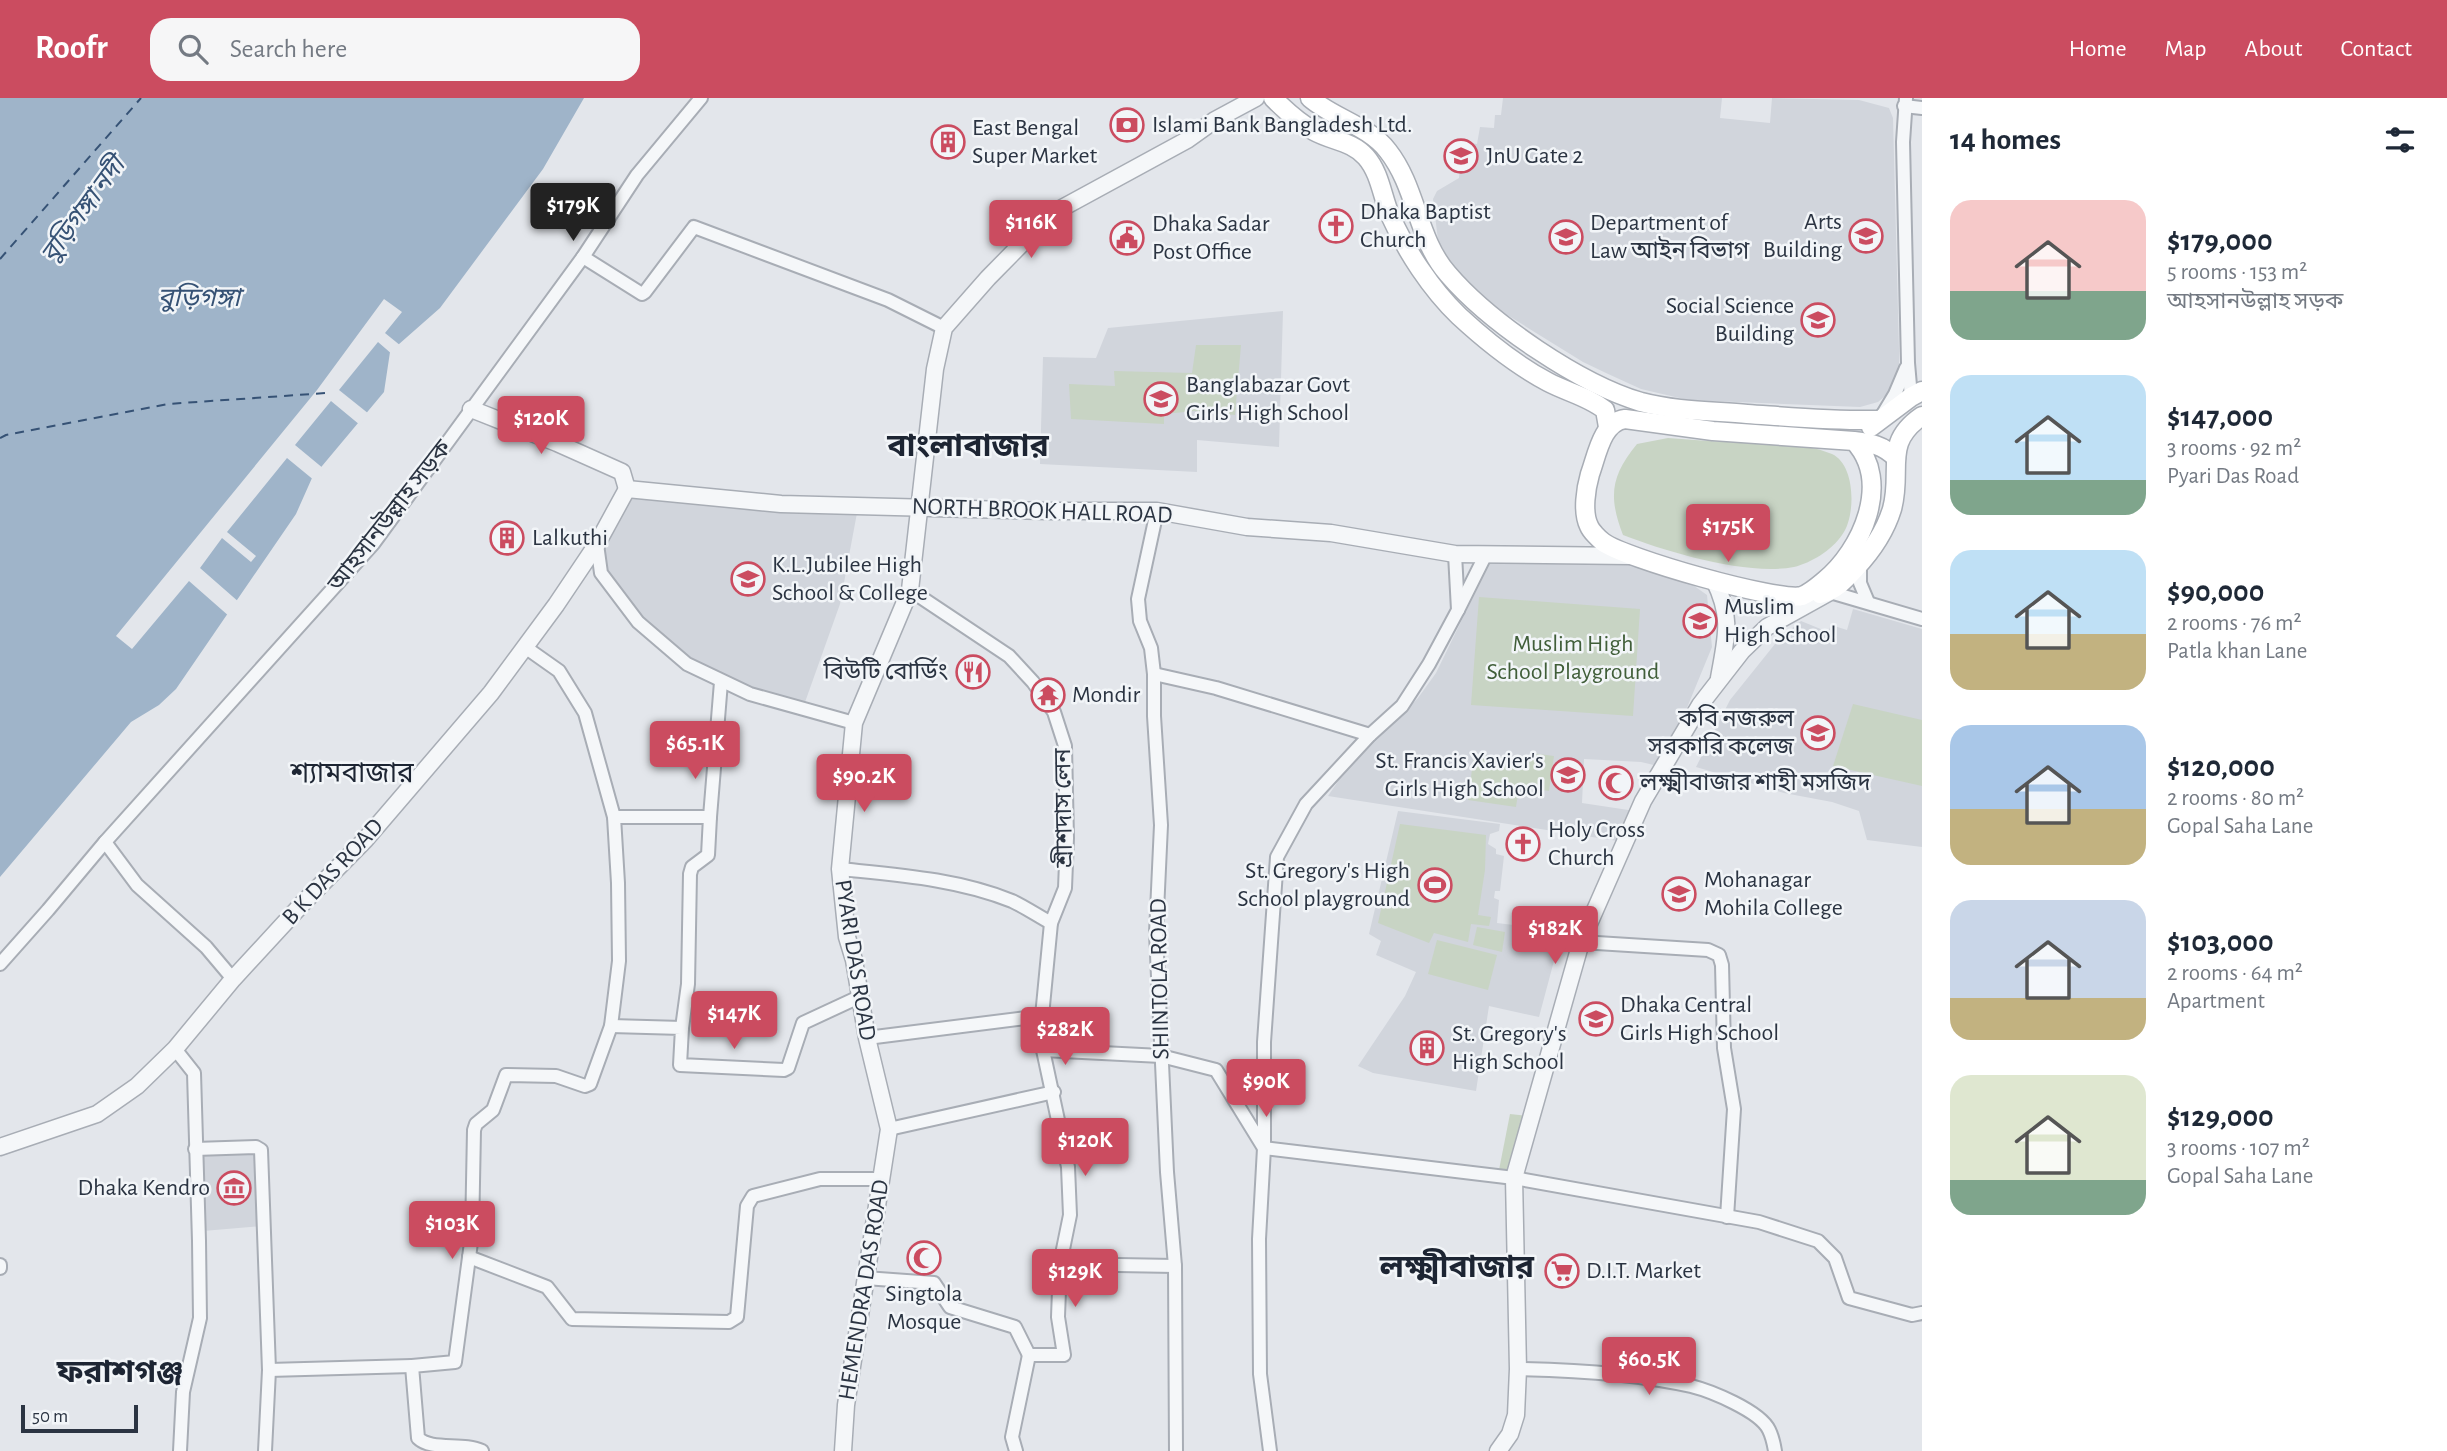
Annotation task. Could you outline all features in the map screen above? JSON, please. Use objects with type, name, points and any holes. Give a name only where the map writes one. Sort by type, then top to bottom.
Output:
[{"type":"main road","points":[[1273,98],[1315,131],[1356,147],[1368,158],[1378,177],[1390,215],[1420,267],[1459,316],[1510,359],[1549,383],[1605,410],[1608,427],[1589,479],[1586,502],[1589,526],[1602,542],[1636,556],[1767,594],[1803,596],[1830,592],[1860,563],[1885,527],[1896,488],[1896,447],[1903,432],[1919,419],[1916,394],[1854,441]]},
{"type":"main road","points":[[1310,98],[1334,116],[1377,140],[1388,151],[1404,179],[1433,252],[1456,282],[1497,319],[1534,347],[1602,387],[1629,398],[1684,409],[1850,421],[1879,420]]},
{"type":"main road","points":[[1625,419],[1629,398]]},
{"type":"main road","points":[[1608,427],[1617,420],[1625,419],[1713,431],[1854,441],[1880,446],[1896,457]]},
{"type":"main road","points":[[1803,596],[1829,577],[1845,560],[1867,520],[1871,488],[1868,465],[1864,452],[1854,441]]},
{"type":"street","name":"আহসানউল্লাহ সড়ক","points":[[0,964],[105,842],[373,544],[583,257],[637,175],[701,98]]},
{"type":"street","points":[[583,257],[642,294],[694,227],[888,300],[944,328],[988,278],[1051,214],[1256,98]]},
{"type":"street","points":[[1916,394],[1908,363],[1903,142],[1905,102],[1922,108]]},
{"type":"street","name":"PYARI DAS ROAD","points":[[889,1129],[847,937],[840,869],[854,723],[910,590],[934,369],[944,328]]},
{"type":"street","points":[[1879,420],[1895,394],[1908,363]]},
{"type":"street","points":[[471,409],[622,472],[628,489]]},
{"type":"street","name":"NORTH BROOK HALL ROAD","points":[[628,489],[781,504],[1157,511],[1247,527],[1331,533],[1455,555],[1636,556]]},
{"type":"street","name":"B K DAS ROAD","points":[[0,1147],[97,1114],[137,1086],[175,1049],[233,979],[365,840],[491,693],[556,606],[597,544],[628,489]]},
{"type":"street","name":"SHINTOLA ROAD","points":[[1157,511],[1138,599],[1140,621],[1151,648],[1154,674],[1161,825],[1156,933],[1175,1266],[1176,1451]]},
{"type":"street","points":[[597,544],[601,573],[638,622],[687,664],[750,694],[854,723]]},
{"type":"street","points":[[1455,555],[1458,610]]},
{"type":"street","points":[[1270,1451],[1260,1374],[1259,1239],[1264,1148],[1264,1042],[1276,857],[1306,804],[1370,735],[1402,706],[1429,664],[1485,556]]},
{"type":"street","points":[[1860,563],[1860,583],[1868,602]]},
{"type":"street","points":[[1714,580],[1723,597],[1727,614],[1720,678]]},
{"type":"street","name":"শ্রীশদাস লেন","points":[[910,590],[1009,656],[1033,682],[1054,712],[1065,746],[1065,888],[1051,923],[1042,1016],[1043,1050],[1068,1167],[1070,1215],[1060,1265],[1058,1317],[1064,1354],[1030,1355]]},
{"type":"street","points":[[1498,1451],[1514,1426],[1518,1370],[1514,1178],[1581,942],[1643,801],[1700,705],[1720,678],[1767,627],[1830,592],[1922,619]]},
{"type":"street","points":[[269,1370],[412,1366],[455,1362],[472,1235],[475,1124],[493,1110],[506,1075],[556,1076],[585,1086],[590,1084],[611,1026],[619,961],[620,926],[614,817],[585,713],[559,671],[525,647]]},
{"type":"street","points":[[1154,674],[1216,688],[1370,735]]},
{"type":"street","points":[[721,682],[708,855],[692,867],[690,874],[688,984],[680,1065],[784,1070],[788,1068],[803,1023],[859,997]]},
{"type":"street","points":[[614,817],[710,817]]},
{"type":"street","points":[[105,842],[137,885],[206,947],[233,979]]},
{"type":"street","points":[[840,869],[923,878],[965,887],[1013,902],[1051,923]]},
{"type":"street","points":[[1581,942],[1708,950],[1719,955],[1722,965],[1724,1048],[1734,1110],[1727,1217]]},
{"type":"street","points":[[867,1038],[1042,1016]]},
{"type":"street","points":[[611,1026],[682,1028]]},
{"type":"street","points":[[175,1049],[194,1073],[200,1318],[183,1392],[180,1451]]},
{"type":"street","points":[[1043,1050],[1161,1056],[1216,1070],[1264,1148]]},
{"type":"street","points":[[889,1129],[1054,1092]]},
{"type":"street","name":"HEMENDRA DAS ROAD","points":[[843,1451],[846,1405],[889,1129]]},
{"type":"street","points":[[195,1149],[256,1147],[261,1150],[269,1370],[265,1451]]},
{"type":"street","points":[[1264,1148],[1514,1178],[1759,1222],[1818,1241],[1835,1258],[1849,1298],[1912,1314],[1922,1313]]},
{"type":"street","points":[[469,1257],[547,1287],[572,1319],[729,1322],[737,1317],[747,1206],[753,1196],[820,1179],[881,1179]]},
{"type":"street","points":[[1060,1265],[1175,1266]]},
{"type":"street","points":[[865,1278],[934,1283],[950,1307],[1015,1327],[1030,1355],[1012,1437],[1016,1451]]},
{"type":"street","points":[[412,1366],[418,1438],[422,1444],[430,1448],[473,1447],[482,1451]]},
{"type":"street","points":[[1518,1370],[1561,1370],[1692,1386],[1733,1402],[1755,1415],[1769,1429],[1775,1451]]},
{"type":"shaded area","points":[[1503,98],[1722,98],[1720,118],[1770,123],[1772,98],[1859,100],[1889,108],[1893,118],[1899,350],[1899,372],[1890,392],[1878,402],[1860,407],[1688,400],[1641,389],[1583,362],[1496,308],[1452,265],[1438,240],[1433,199],[1437,191],[1459,178],[1462,142],[1477,144],[1480,127],[1494,128],[1495,115],[1501,115]]},
{"type":"shaded area","name":"Banglabazar Govt Girls' High School","points":[[1283,311],[1279,447],[1197,440],[1197,472],[1040,464],[1043,357],[1096,358],[1108,328]]},
{"type":"shaded area","name":"K.L.Jubilee High School & College","points":[[627,489],[857,513],[840,604],[804,705],[721,682],[638,622],[601,573],[597,544]]},
{"type":"shaded area","points":[[1490,562],[1627,563],[1680,576],[1707,595],[1712,647],[1679,727],[1658,766],[1641,762],[1584,759],[1582,803],[1635,811],[1618,841],[1328,796],[1343,774],[1418,698],[1436,673]]},
{"type":"shaded area","name":"কবি নজরুল সরকারি কলেজ","points":[[1853,609],[1922,629],[1922,847],[1867,840],[1859,811],[1832,802],[1784,793],[1696,767],[1730,700],[1779,639],[1801,621],[1828,632],[1831,625],[1847,630]]},
{"type":"shaded area","points":[[1398,811],[1500,824],[1499,831],[1490,834],[1488,844],[1496,849],[1496,854],[1504,856],[1500,891],[1495,891],[1494,898],[1499,900],[1497,923],[1562,931],[1539,1017],[1489,1006],[1476,1091],[1373,1073],[1358,1066],[1405,996],[1416,972],[1376,955],[1381,941],[1369,934]]},
{"type":"shaded area","points":[[200,1153],[258,1153],[263,1226],[203,1231]]},
{"type":"green space","points":[[1196,345],[1241,345],[1235,415],[1195,411],[1164,414],[1164,424],[1071,419],[1069,384],[1115,386],[1114,371],[1192,373]]},
{"type":"green space","points":[[1668,438],[1790,445],[1832,454],[1846,469],[1849,480],[1851,504],[1847,527],[1833,546],[1814,559],[1794,567],[1775,569],[1707,561],[1623,535],[1614,498],[1617,477],[1622,466],[1637,444]]},
{"type":"green space","name":"Muslim High School Playground","points":[[1479,597],[1640,609],[1633,716],[1471,705]]},
{"type":"green space","points":[[1853,704],[1922,720],[1922,786],[1833,766]]},
{"type":"green space","points":[[1531,753],[1554,756],[1549,791],[1519,787],[1516,807],[1468,800],[1474,754],[1529,761]]},
{"type":"green space","name":"St. Gregory's High School playground","points":[[1400,824],[1486,835],[1485,870],[1478,915],[1491,917],[1489,926],[1471,924],[1468,942],[1434,933],[1429,943],[1378,923]]},
{"type":"green space","points":[[1477,927],[1505,932],[1502,952],[1473,945]]},
{"type":"green space","points":[[1437,940],[1497,955],[1488,990],[1428,974]]},
{"type":"green space","points":[[1510,1114],[1528,1116],[1513,1173],[1498,1175]]},
{"type":"water","name":"বুড়িগঙ্গা","points":[[0,98],[584,98],[543,169],[440,308],[390,352],[384,392],[312,478],[296,514],[176,689],[159,705],[131,722],[0,877]]},
{"type":"pier","points":[[384,299],[402,312],[385,333],[401,346],[393,355],[378,342],[339,390],[369,414],[360,425],[331,401],[295,445],[324,469],[315,481],[287,458],[227,532],[256,556],[251,562],[222,538],[200,568],[240,603],[230,617],[189,581],[132,649],[116,636],[317,390]]},
{"type":"ferry route","points":[[0,259],[141,98]]},
{"type":"ferry route","points":[[0,438],[168,404],[326,393]]},
{"type":"place","name":"Islami Bank Bangladesh Ltd.","points":[[1127,125]]},
{"type":"place","name":"East Bengal Super Market","points":[[948,142]]},
{"type":"place","name":"JnU Gate 2","points":[[1461,156]]},
{"type":"place","name":"Dhaka Baptist Church","points":[[1336,226]]},
{"type":"place","name":"Arts Building","points":[[1866,236]]},
{"type":"place","name":"Department of Law আইন বিভাগ","points":[[1566,237]]},
{"type":"place","name":"Dhaka Sadar Post Office","points":[[1127,238]]},
{"type":"place","name":"Social Science Building","points":[[1818,320]]},
{"type":"place","name":"Banglabazar Govt Girls' High School","points":[[1161,399]]},
{"type":"place","name":"Lalkuthi","points":[[507,538]]},
{"type":"place","name":"K.L.Jubilee High School & College","points":[[748,579]]},
{"type":"place","name":"Muslim High School","points":[[1700,621]]},
{"type":"place","name":"বিউটি বোর্ডিং","points":[[973,672]]},
{"type":"place","name":"Mondir","points":[[1048,695]]},
{"type":"place","name":"কবি নজরুল সরকারি কলেজ","points":[[1818,733]]},
{"type":"place","name":"St. Francis Xavier's Girls High School","points":[[1568,775]]},
{"type":"place","name":"লক্ষ্মীবাজার শাহী মসজিদ","points":[[1616,783]]},
{"type":"place","name":"Holy Cross Church","points":[[1523,844]]},
{"type":"place","name":"St. Gregory's High School playground","points":[[1435,885]]},
{"type":"place","name":"Mohanagar Mohila College","points":[[1679,894]]},
{"type":"place","name":"Dhaka Central Girls High School","points":[[1596,1019]]},
{"type":"place","name":"St. Gregory's High School","points":[[1427,1048]]},
{"type":"place","name":"Dhaka Kendro","points":[[234,1188]]},
{"type":"place","name":"Singtola Mosque","points":[[924,1258]]},
{"type":"place","name":"D.I.T. Market","points":[[1562,1271]]},
{"type":"district","name":"বাংলাবাজার","points":[[968,446]]},
{"type":"district","name":"শ্যামবাজার","points":[[352,774]]},
{"type":"district","name":"লক্ষ্মীবাজার","points":[[1457,1267]]},
{"type":"district","name":"ফরাশগঞ্জ","points":[[120,1372]]},
{"type":"water label","name":"বুড়িগঙ্গা নদী","points":[[83,210]]}]
